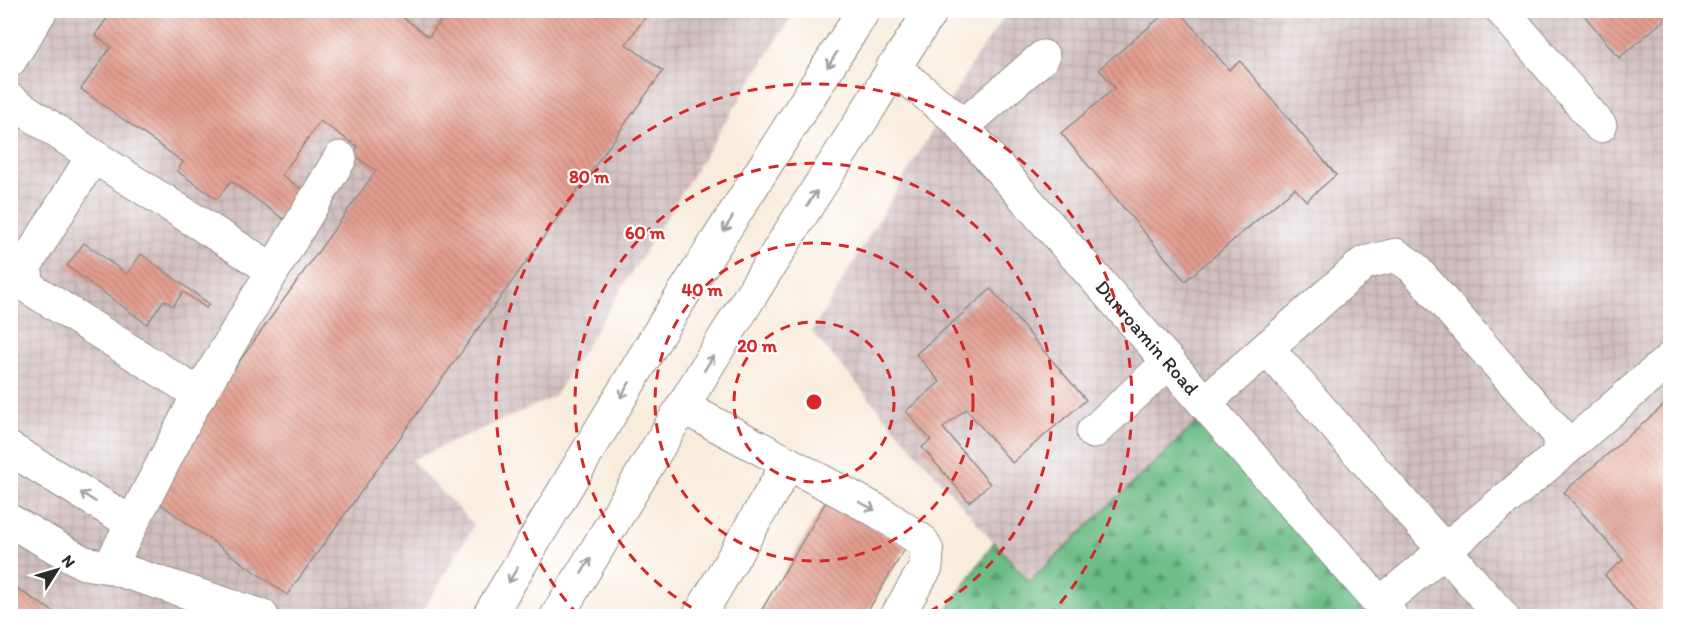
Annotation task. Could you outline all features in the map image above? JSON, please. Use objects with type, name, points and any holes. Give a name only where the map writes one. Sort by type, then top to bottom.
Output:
[{"type":"main road","points":[[10,60],[41,10]]},
{"type":"main road","points":[[489,616],[663,326],[864,10]]},
{"type":"main road","points":[[556,616],[893,67],[932,10]]},
{"type":"main road","points":[[1502,10],[1600,126]]},
{"type":"main road","points":[[963,126],[1043,57]]},
{"type":"main road","name":"Dunroamin Road","points":[[893,67],[963,126],[1386,610]]},
{"type":"main road","points":[[10,100],[93,156],[273,270]]},
{"type":"main road","points":[[93,156],[25,266],[28,286],[200,395]]},
{"type":"main road","points":[[110,567],[200,395],[340,159]]},
{"type":"main road","points":[[1204,403],[1364,263],[1396,255],[1413,267],[1559,434],[1559,455]]},
{"type":"main road","points":[[1267,348],[1502,616]]},
{"type":"main road","points":[[1386,610],[1445,550],[1671,358]]},
{"type":"main road","points":[[1093,432],[1169,362]]},
{"type":"main road","points":[[683,407],[882,513],[922,541],[927,551],[926,567],[897,616]]},
{"type":"main road","points":[[10,449],[132,523]]},
{"type":"main road","points":[[699,616],[802,471]]},
{"type":"main road","points":[[10,521],[84,563],[110,567],[262,616]]},
{"type":"shaded area","points":[[10,11],[795,11],[554,397],[411,460],[474,525],[420,616],[11,616]]},
{"type":"shaded area","points":[[1009,11],[1670,11],[1670,616],[1395,616],[1212,409],[1028,582],[812,332],[978,54]]},
{"type":"green space","points":[[1212,408],[1395,616],[943,616],[994,542],[1029,582]]},
{"type":"building","points":[[113,10],[393,10],[429,37],[448,10],[650,10],[626,44],[663,71],[287,595],[145,493],[376,171],[353,154],[358,147],[320,121],[282,175],[309,195],[289,223],[231,181],[217,199],[177,171],[183,162],[81,89],[111,47],[95,35]]},
{"type":"building","points":[[1169,10],[1179,10],[1229,70],[1240,61],[1336,175],[1306,201],[1295,188],[1185,281],[1061,133],[1115,88],[1099,69]]},
{"type":"building","points":[[1580,10],[1670,10],[1670,15],[1619,58]]},
{"type":"building","points":[[84,243],[127,274],[141,254],[209,304],[206,308],[183,292],[173,306],[164,300],[147,324],[67,266]]},
{"type":"building","points":[[991,289],[1086,400],[1012,463],[966,409],[943,428],[990,484],[969,502],[922,447],[931,440],[906,411],[940,382],[916,354]]},
{"type":"building","points":[[1670,400],[1670,616],[1640,616],[1605,575],[1623,560],[1564,492]]},
{"type":"building","points":[[827,500],[906,547],[865,616],[758,616]]},
{"type":"building","points":[[10,584],[60,616],[10,616]]}]
